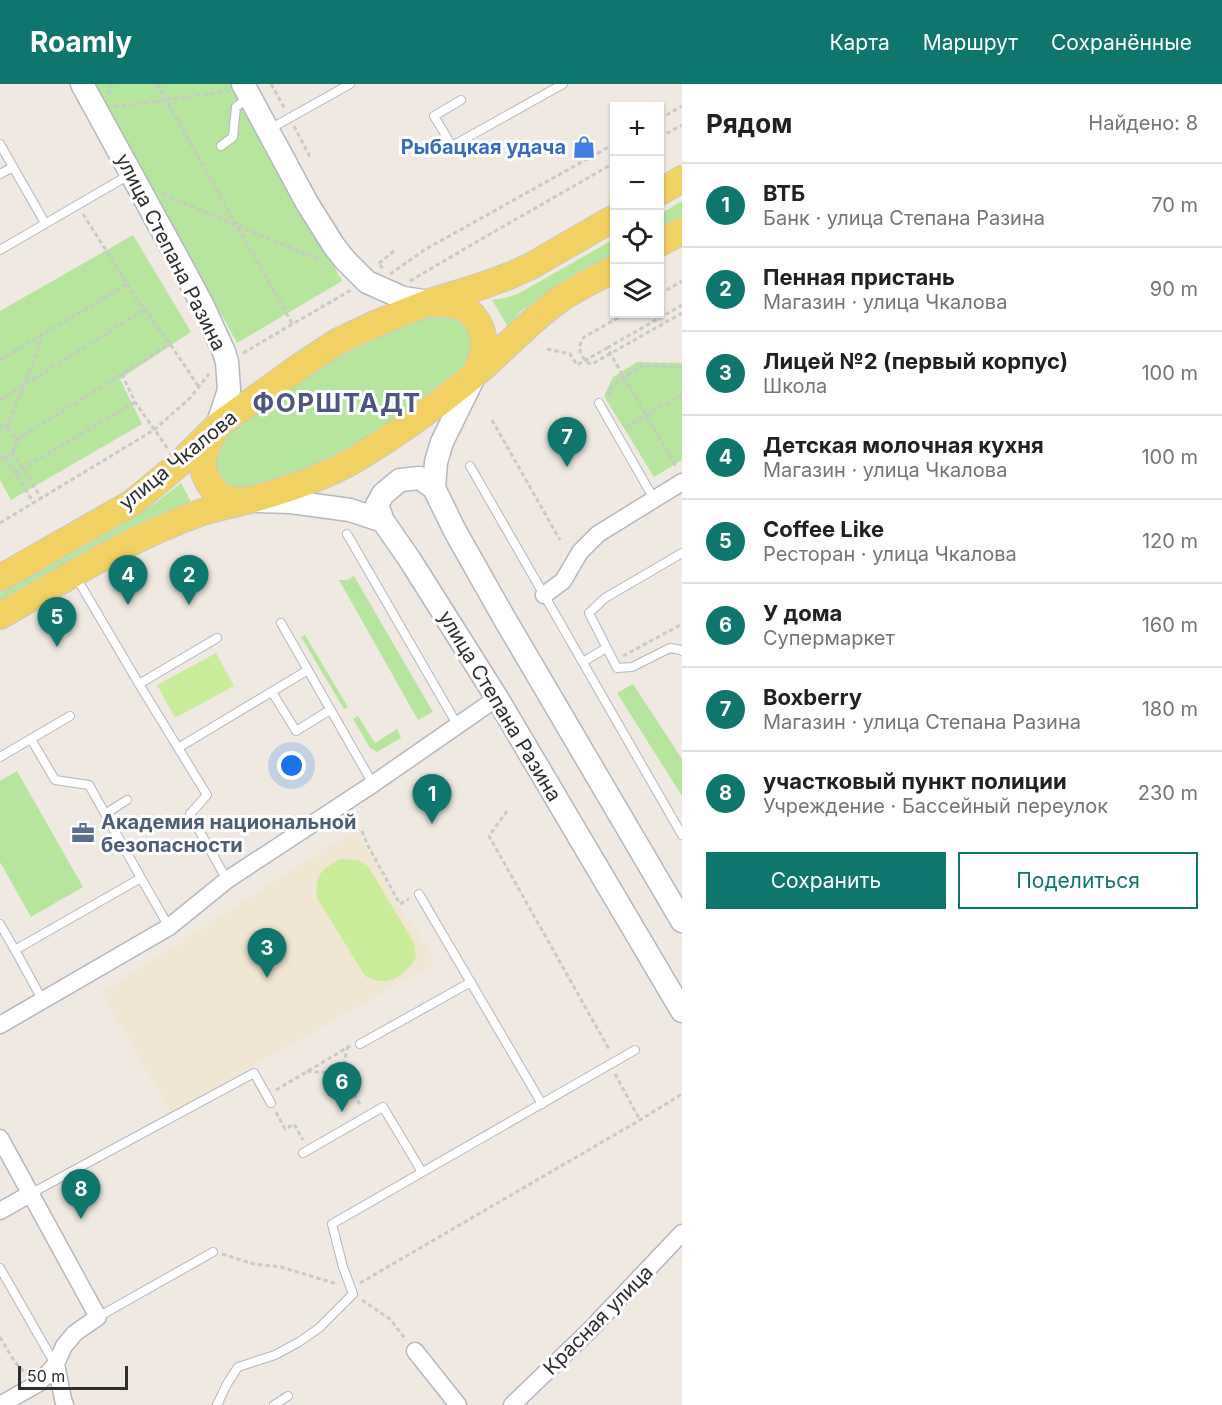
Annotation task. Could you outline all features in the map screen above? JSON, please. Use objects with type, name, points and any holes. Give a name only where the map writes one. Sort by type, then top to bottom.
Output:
[{"type":"main road","name":"улица Степана Разина","points":[[82,84],[203,306],[224,352],[229,390],[217,426]]},
{"type":"main road","points":[[246,90],[307,204],[345,260],[367,282],[403,298],[451,304],[466,309],[477,321],[484,338],[483,352],[475,375],[442,442],[436,462],[434,488]]},
{"type":"main road","points":[[664,190],[682,179]]},
{"type":"main road","name":"улица Чкалова","points":[[0,578],[132,502],[185,459],[217,426],[337,342],[430,302],[516,273],[610,221]]},
{"type":"main road","points":[[664,241],[682,231]]},
{"type":"main road","name":"улица Чкалова","points":[[0,616],[74,573],[179,521],[303,483],[353,460],[405,429],[475,375],[561,299],[610,272]]},
{"type":"main road","points":[[217,426],[206,448],[203,461],[204,474],[209,484],[218,493],[229,499],[291,502],[350,510],[383,521]]},
{"type":"main road","points":[[383,521],[377,506],[383,494],[400,480],[420,478],[434,488],[455,531],[503,616],[682,921]]},
{"type":"main road","name":"улица Степана Разина","points":[[383,521],[497,698],[682,1011]]},
{"type":"street","points":[[544,595],[563,581],[580,552],[598,534],[654,499],[679,475]]},
{"type":"street","points":[[0,1025],[169,927],[228,880],[497,698]]},
{"type":"street","points":[[0,1137],[98,1317],[75,1333],[64,1347],[56,1364],[36,1385],[0,1405]]},
{"type":"street","points":[[0,1211],[30,1194]]},
{"type":"street","name":"Красная улица","points":[[512,1405],[589,1331],[682,1233]]},
{"type":"street","points":[[415,1351],[458,1405]]},
{"type":"street","points":[[56,1364],[64,1402]]},
{"type":"street","points":[[36,1385],[64,1402]]},
{"type":"lane","points":[[268,130],[350,84]]},
{"type":"lane","points":[[461,100],[434,116],[452,146],[562,84]]},
{"type":"lane","points":[[221,146],[233,137],[236,107],[246,90]]},
{"type":"lane","points":[[0,144],[45,223]]},
{"type":"lane","points":[[0,174],[13,167]]},
{"type":"lane","points":[[0,250],[131,174]]},
{"type":"lane","points":[[599,403],[654,499]]},
{"type":"lane","points":[[470,466],[682,835]]},
{"type":"lane","points":[[347,534],[458,726]]},
{"type":"lane","points":[[682,553],[605,598],[589,614],[617,668],[632,666],[670,648],[682,651]]},
{"type":"lane","points":[[74,573],[207,795],[190,814],[228,880]]},
{"type":"lane","points":[[281,623],[373,784]]},
{"type":"lane","points":[[139,684],[217,638]]},
{"type":"lane","points":[[583,662],[606,648]]},
{"type":"lane","points":[[178,748],[308,670]]},
{"type":"lane","points":[[272,692],[296,732],[330,710]]},
{"type":"lane","points":[[0,757],[70,716]]},
{"type":"lane","points":[[31,739],[55,780],[89,786],[169,927]]},
{"type":"lane","points":[[105,814],[127,800]]},
{"type":"lane","points":[[15,950],[141,878]]},
{"type":"lane","points":[[419,894],[542,1104]]},
{"type":"lane","points":[[0,924],[43,1001]]},
{"type":"lane","points":[[360,1044],[471,982]]},
{"type":"lane","points":[[217,1405],[238,1367],[275,1354],[299,1342],[319,1328],[352,1291],[332,1224],[635,1050]]},
{"type":"lane","points":[[30,1194],[254,1073],[269,1099]]},
{"type":"lane","points":[[306,1151],[383,1107],[422,1172]]},
{"type":"lane","points":[[98,1317],[213,1252]]},
{"type":"lane","points":[[0,1268],[56,1364]]},
{"type":"lane","points":[[274,1405],[288,1396]]},
{"type":"path","points":[[157,84],[292,325]]},
{"type":"path","points":[[272,84],[311,159]]},
{"type":"path","points":[[98,113],[106,108],[246,90]]},
{"type":"path","points":[[664,117],[682,106]]},
{"type":"path","points":[[664,135],[682,125]]},
{"type":"path","points":[[0,524],[154,430],[190,398],[211,372],[227,362],[353,288],[390,274],[426,249],[610,147]]},
{"type":"path","points":[[410,281],[610,166]]},
{"type":"path","points":[[161,192],[328,263]]},
{"type":"path","points":[[78,204],[144,310],[199,387]]},
{"type":"path","points":[[395,250],[378,264],[390,274],[400,278]]},
{"type":"path","points":[[664,291],[682,280]]},
{"type":"path","points":[[0,360],[127,284]]},
{"type":"path","points":[[547,349],[570,354],[577,365],[682,305]]},
{"type":"path","points":[[0,400],[144,310]]},
{"type":"path","points":[[618,318],[584,337],[580,349],[585,361],[592,364],[682,313]]},
{"type":"path","points":[[8,428],[44,334]]},
{"type":"path","points":[[16,440],[170,344]]},
{"type":"path","points":[[607,348],[679,475]]},
{"type":"path","points":[[606,416],[610,389],[643,365],[682,368]]},
{"type":"path","points":[[122,374],[135,402],[168,449]]},
{"type":"path","points":[[616,433],[682,395]]},
{"type":"path","points":[[15,474],[135,402]]},
{"type":"path","points":[[492,420],[560,540]]},
{"type":"path","points":[[0,426],[8,428],[16,440],[12,452],[0,458]]},
{"type":"path","points":[[12,452],[42,499]]},
{"type":"path","points":[[5,457],[34,503]]},
{"type":"path","points":[[614,661],[682,624]]},
{"type":"path","points":[[507,811],[489,836],[613,1063],[640,1120]]},
{"type":"path","points":[[362,831],[366,844],[400,904],[419,894]]},
{"type":"path","points":[[306,1151],[294,1124],[285,1129],[269,1099],[306,1071],[348,1046],[360,1044]]},
{"type":"path","points":[[348,1046],[341,1074],[355,1097]]},
{"type":"path","points":[[306,1071],[341,1074]]},
{"type":"path","points":[[352,1291],[682,1094]]},
{"type":"path","points":[[213,1252],[254,1264],[281,1267],[352,1291],[390,1319],[415,1351]]},
{"type":"path","points":[[0,1337],[14,1361],[36,1385]]},
{"type":"shaded area","points":[[356,829],[407,920],[410,918],[435,963],[171,1112],[102,993]]},
{"type":"green space","points":[[95,84],[232,84],[342,281],[237,343]]},
{"type":"green space","points":[[682,201],[682,217],[664,228],[664,212]]},
{"type":"green space","points":[[133,235],[191,332],[120,379],[142,424],[11,500],[0,480],[0,311]]},
{"type":"green space","points":[[610,241],[610,257],[521,311],[508,327],[492,300],[518,294]]},
{"type":"green space","points":[[427,314],[445,314],[461,322],[468,332],[472,345],[466,367],[412,410],[348,448],[303,471],[251,490],[237,488],[225,482],[218,473],[215,456],[232,426],[326,360]]},
{"type":"green space","points":[[637,362],[682,363],[682,460],[654,477],[604,396],[613,377]]},
{"type":"green space","points":[[181,483],[193,506],[0,610],[0,593],[120,526]]},
{"type":"green space","points":[[354,576],[433,712],[418,720],[339,580],[347,580]]},
{"type":"green space","points":[[305,635],[348,707],[344,709],[301,637]]},
{"type":"green space","points":[[216,653],[234,686],[175,718],[157,685]]},
{"type":"green space","points":[[633,684],[682,759],[682,796],[617,693]]},
{"type":"green space","points":[[358,716],[375,743],[397,729],[401,738],[377,752],[370,748],[353,719]]},
{"type":"green space","points":[[17,771],[83,887],[31,917],[0,862],[0,781]]},
{"type":"green space","points":[[339,859],[358,860],[368,866],[414,943],[416,958],[400,976],[394,979],[381,981],[365,976],[317,898],[320,874]]},
{"type":"place","name":"Рыбацкая удача","points":[[584,147]]},
{"type":"place","name":"Boxberry","points":[[567,467]]},
{"type":"place","name":"Детская молочная кухня","points":[[128,605]]},
{"type":"place","name":"Пенная пристань","points":[[189,605]]},
{"type":"place","name":"Coffee Like","points":[[57,647]]},
{"type":"place","name":"ВТБ","points":[[432,824]]},
{"type":"place","name":"Академия национальной безопасности","points":[[83,833]]},
{"type":"place","name":"Лицей №2 (первый корпус)","points":[[267,978]]},
{"type":"place","name":"У дома","points":[[342,1112]]},
{"type":"place","name":"участковый пункт полиции","points":[[81,1219]]},
{"type":"district","name":"ФОРШТАДТ","points":[[337,403]]}]
